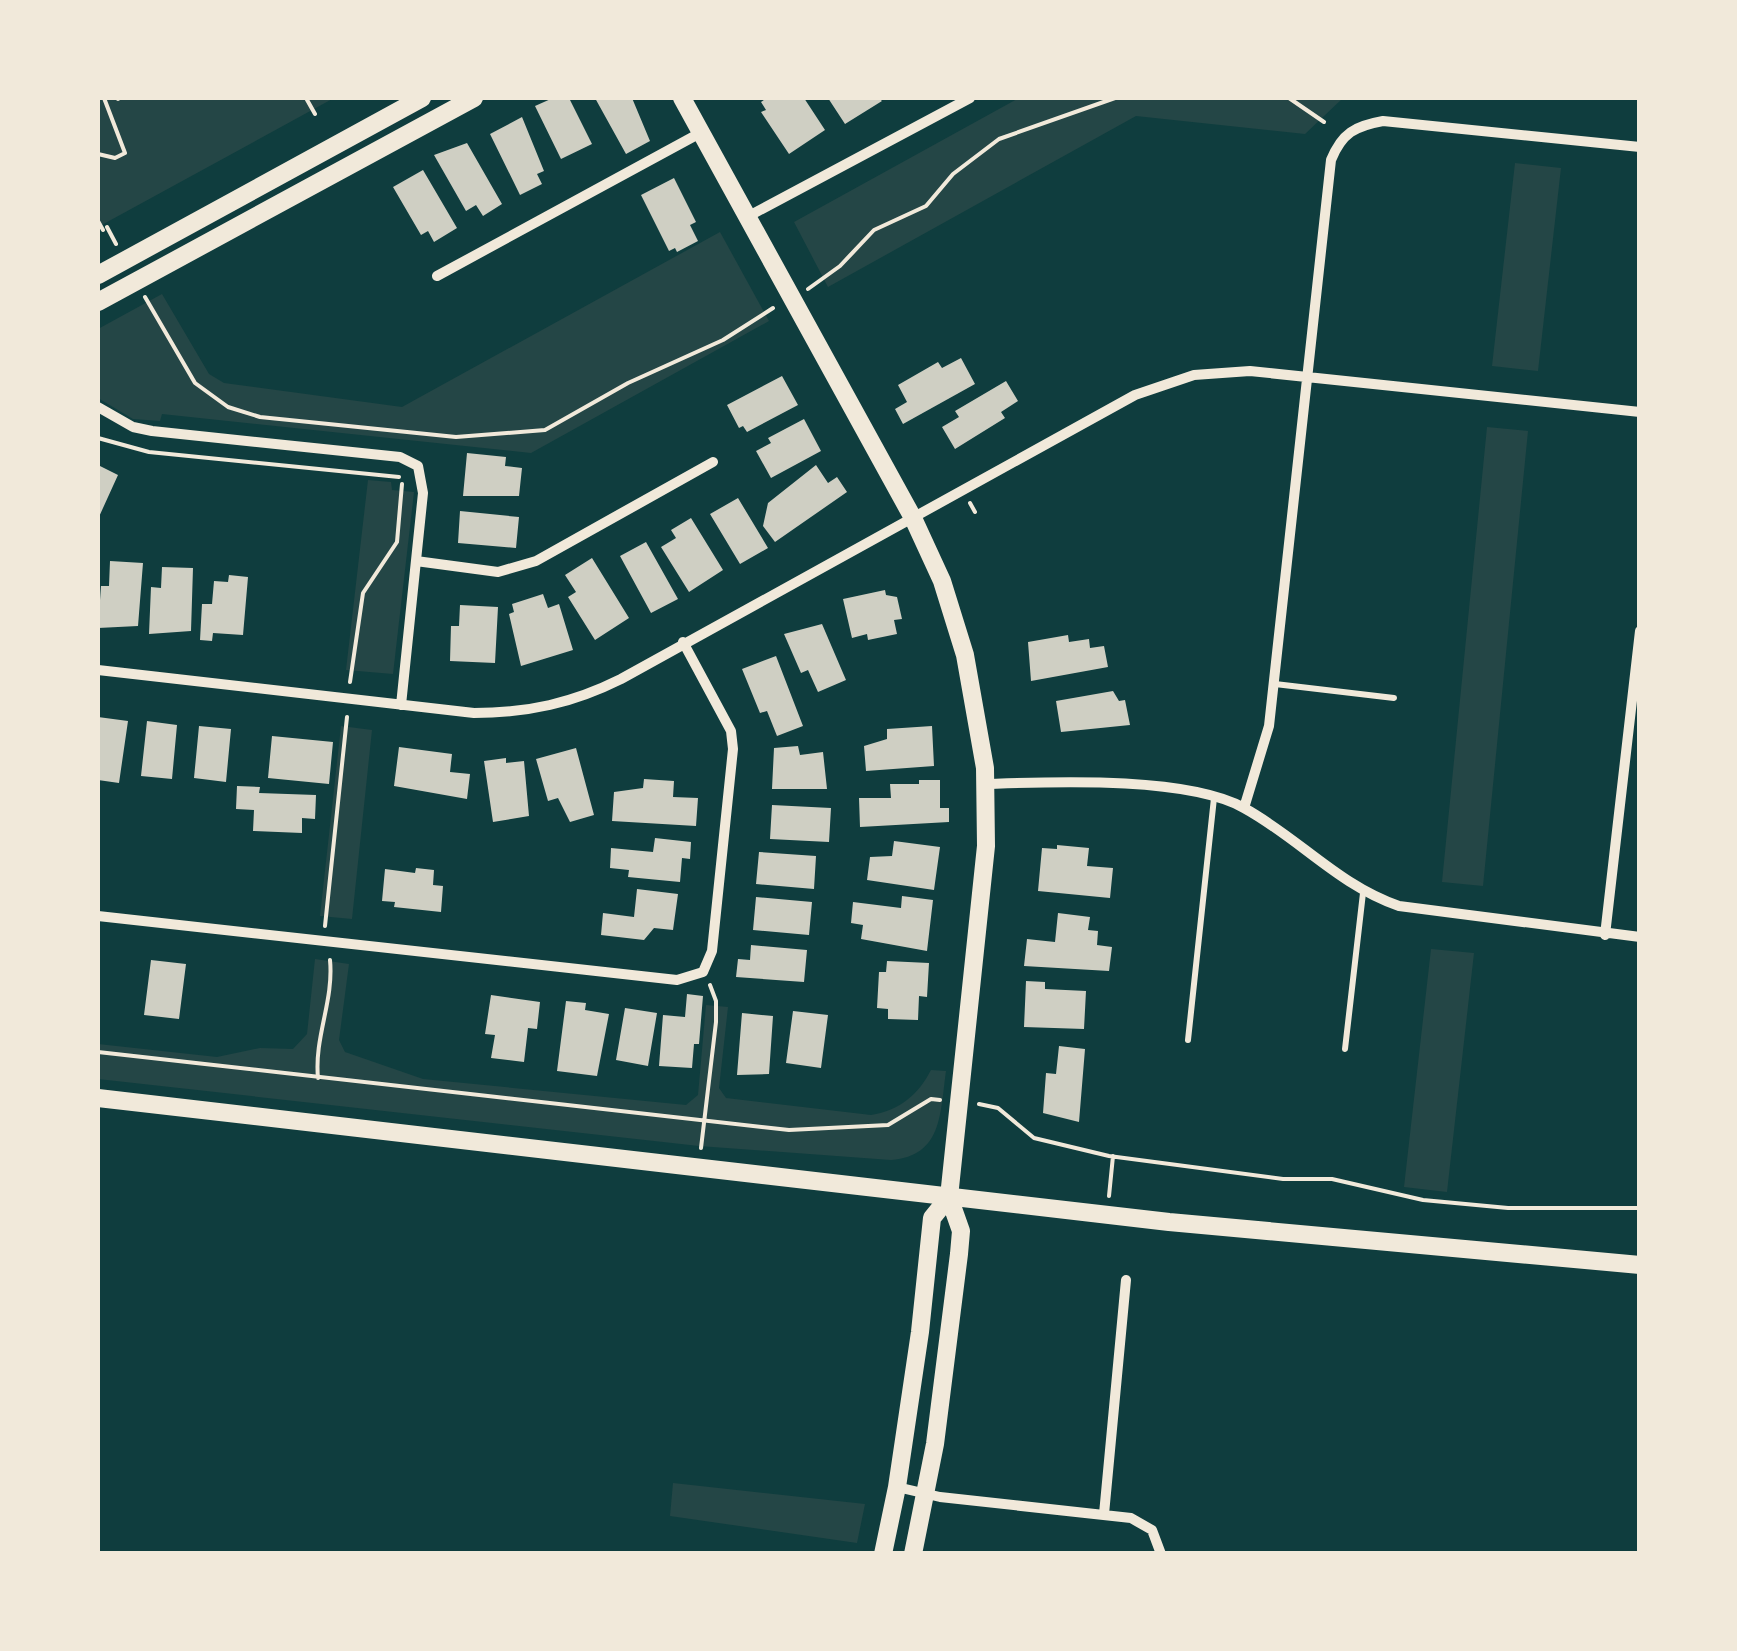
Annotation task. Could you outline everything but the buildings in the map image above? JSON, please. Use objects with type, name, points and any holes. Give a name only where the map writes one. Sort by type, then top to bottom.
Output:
[{"type":"street","points":[[98,275],[422,98]]},
{"type":"street","points":[[98,302],[474,98]]},
{"type":"street","points":[[682,98],[794,296],[913,518],[942,581],[965,655],[986,784],[983,884],[949,1197],[961,1231],[947,1361],[913,1554]]},
{"type":"street","points":[[748,217],[970,98]]},
{"type":"street","points":[[1244,808],[1262,760],[1273,684],[1331,160],[1349,130],[1383,121],[1640,147]]},
{"type":"street","points":[[438,276],[702,132]]},
{"type":"street","points":[[98,670],[401,705],[506,713],[562,704],[620,679],[1164,384],[1224,372],[1306,374],[1640,412]]},
{"type":"street","points":[[98,407],[132,427],[152,431],[410,461],[418,466],[423,494],[401,705]]},
{"type":"street","points":[[416,561],[498,572],[536,561],[713,462]]},
{"type":"street","points":[[1605,935],[1640,631]]},
{"type":"street","points":[[98,916],[677,980],[703,972],[712,952],[731,731],[682,642]]},
{"type":"street","points":[[986,784],[1101,782],[1214,796],[1244,808],[1363,894],[1426,912],[1640,938]]},
{"type":"street","points":[[98,1098],[1169,1222],[1640,1265]]},
{"type":"street","points":[[882,1554],[898,1487],[932,1218],[949,1197]]},
{"type":"street","points":[[1104,1514],[1126,1280]]},
{"type":"street","points":[[898,1487],[925,1494],[1104,1514],[1144,1524],[1157,1538],[1160,1554]]},
{"type":"lane","points":[[1273,684],[1394,698]]},
{"type":"lane","points":[[1188,1040],[1214,796]]},
{"type":"lane","points":[[1345,1049],[1363,894]]},
{"type":"path","points":[[98,154],[115,158],[125,153],[104,98]]},
{"type":"path","points":[[306,98],[315,114]]},
{"type":"path","points":[[136,282],[182,366],[195,383],[228,407],[260,417],[456,438],[545,430],[628,383],[723,340],[794,296],[840,266],[874,230],[926,206],[953,174],[998,140],[1115,98]]},
{"type":"path","points":[[1289,98],[1324,122]]},
{"type":"path","points":[[98,221],[125,260]]},
{"type":"path","points":[[98,438],[149,452],[402,477],[396,542],[363,593],[348,699],[324,941],[332,991],[320,1033],[318,1080]]},
{"type":"path","points":[[701,1149],[716,1022],[714,993]]},
{"type":"path","points":[[98,1052],[318,1080],[789,1130],[842,1130],[898,1122],[931,1099]]},
{"type":"path","points":[[993,1105],[1034,1138],[1113,1156],[1283,1179],[1332,1180],[1423,1200],[1508,1208],[1640,1208]]},
{"type":"path","points":[[1109,1195],[1113,1156]]},
{"type":"shaded area","points":[[98,98],[334,98],[98,227]]},
{"type":"shaded area","points":[[1019,98],[1343,98],[1305,134],[1136,116],[828,287],[794,222]]},
{"type":"shaded area","points":[[1515,163],[1561,168],[1538,371],[1492,366]]},
{"type":"shaded area","points":[[720,232],[769,321],[531,453],[162,414],[160,421],[133,419],[98,398],[98,329],[162,294],[209,374],[224,383],[402,407]]},
{"type":"shaded area","points":[[1487,427],[1528,431],[1483,886],[1442,882]]},
{"type":"shaded area","points":[[368,480],[391,482],[392,490],[414,492],[393,674],[346,670]]},
{"type":"shaded area","points":[[341,726],[372,730],[352,919],[320,916]]},
{"type":"shaded area","points":[[1431,949],[1474,953],[1447,1192],[1404,1187]]},
{"type":"shaded area","points":[[315,959],[349,964],[339,1040],[345,1052],[423,1079],[686,1105],[698,1095],[706,1005],[728,1007],[719,1088],[726,1098],[871,1115],[907,1100],[931,1070],[946,1071],[940,1116],[930,1141],[921,1150],[891,1160],[699,1146],[98,1079],[98,1044],[217,1057],[260,1048],[293,1049],[307,1034]]},
{"type":"shaded area","points":[[673,1483],[865,1504],[857,1543],[670,1516]]}]
